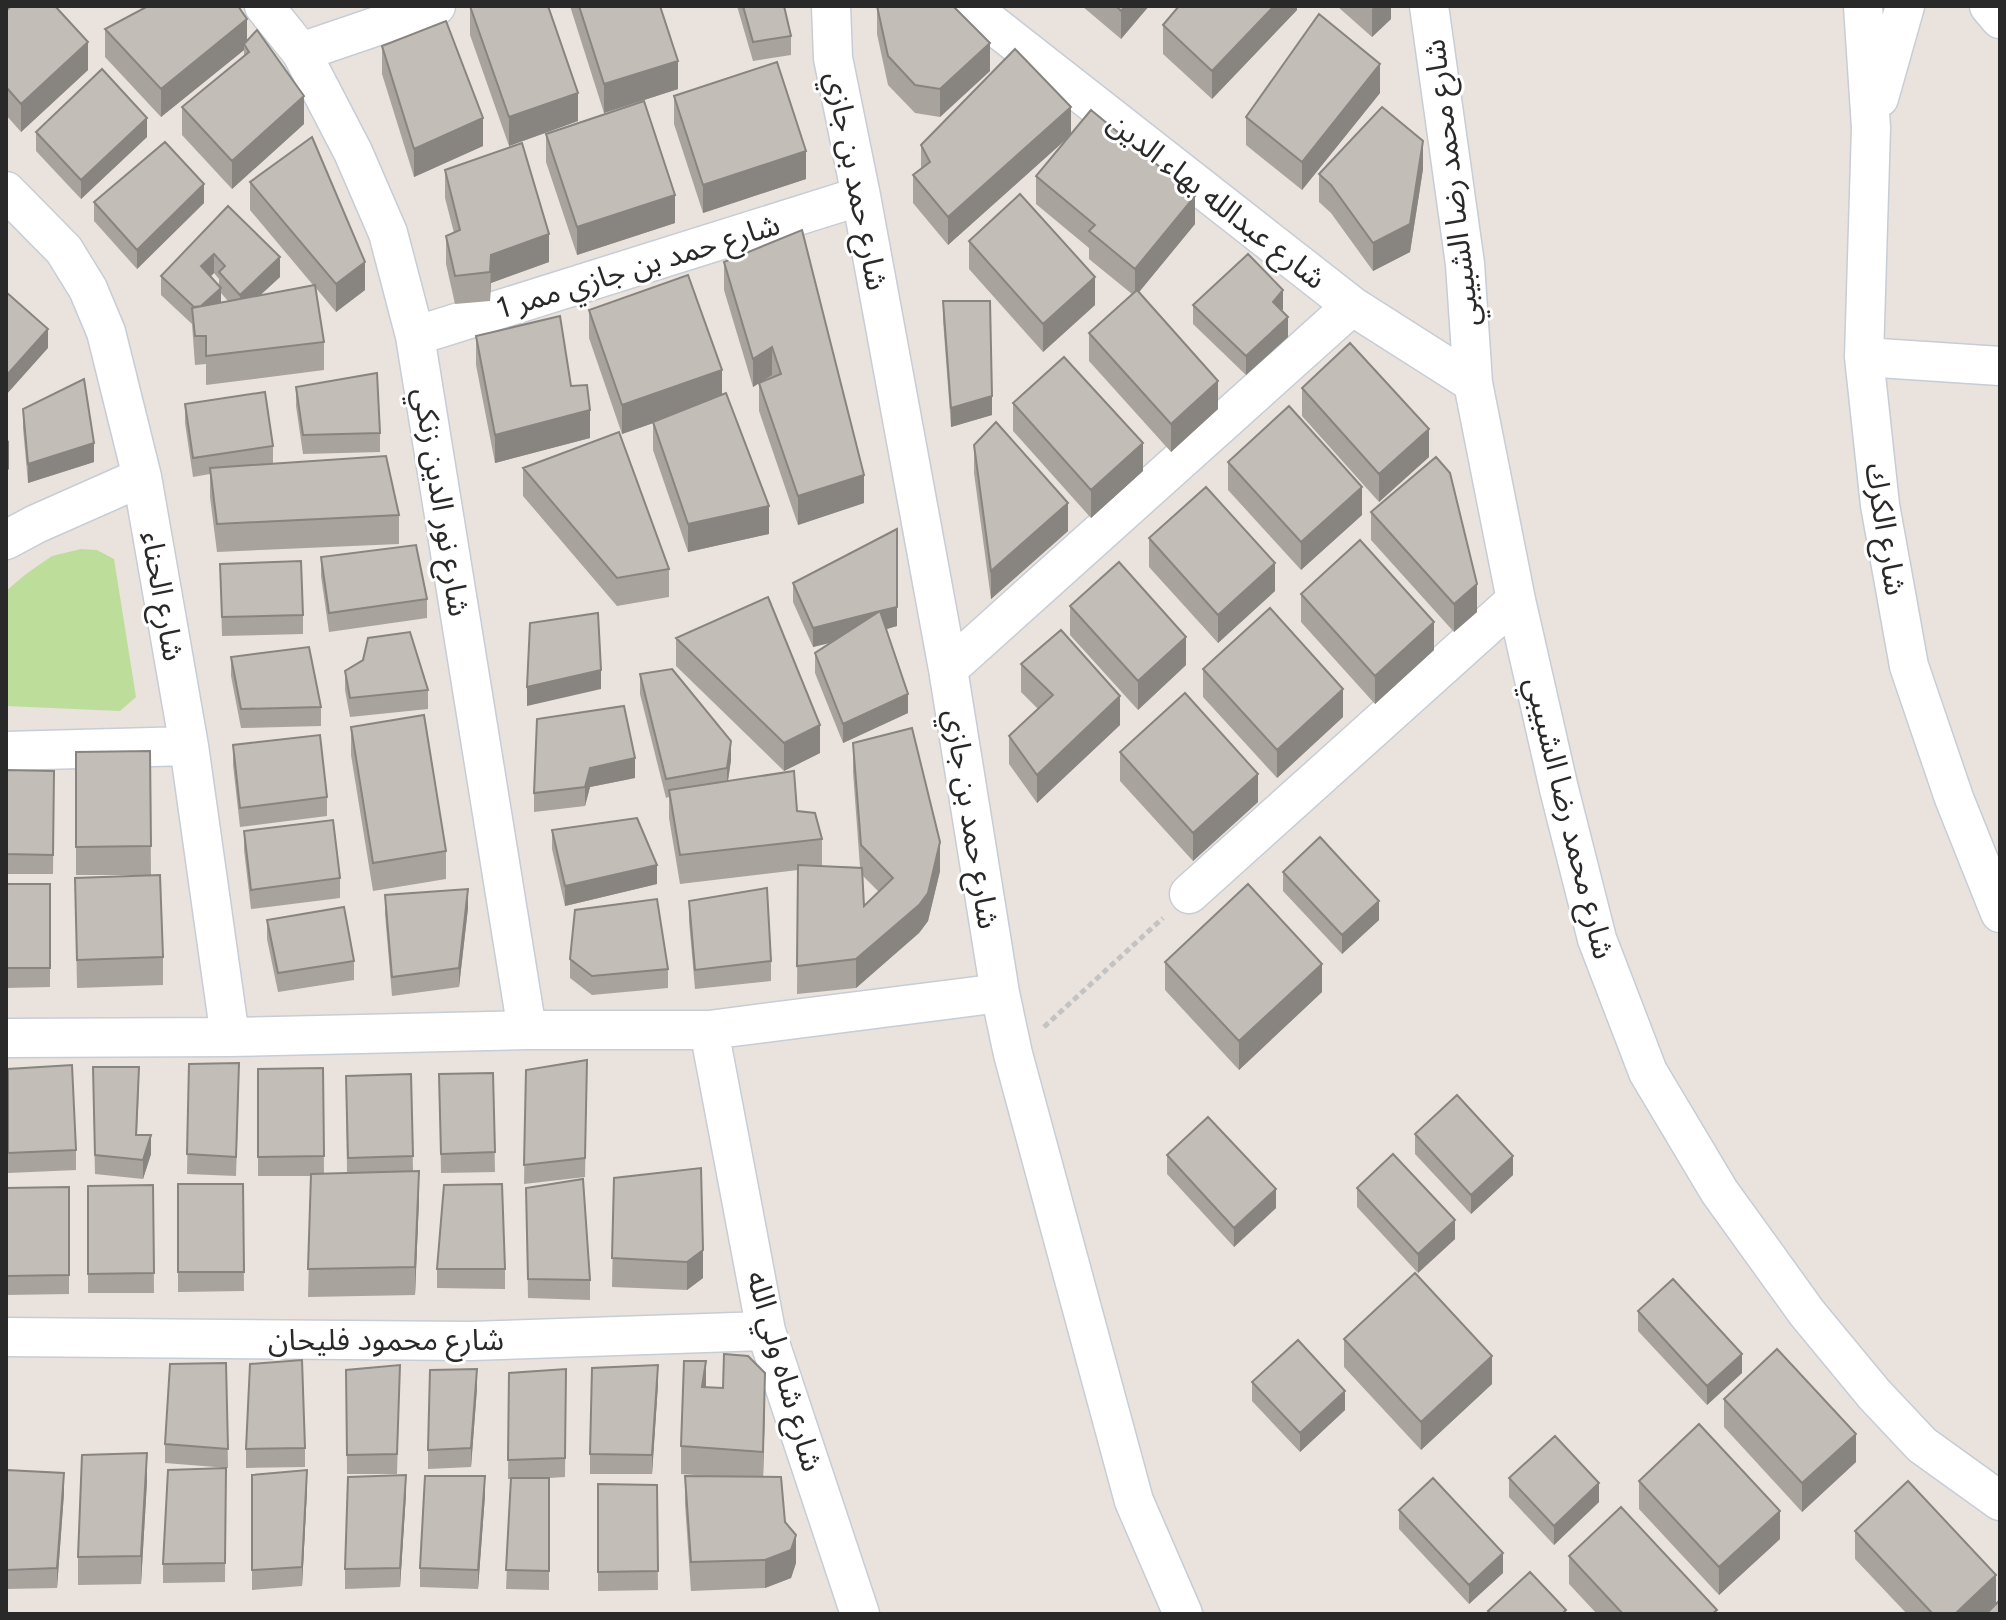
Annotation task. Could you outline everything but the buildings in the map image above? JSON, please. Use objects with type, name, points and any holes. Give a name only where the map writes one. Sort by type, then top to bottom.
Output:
[{"type":"street","name":"شارع نور الدين زنكي","points":[[264,6],[301,52],[353,152],[388,233],[415,336],[527,1030]]},
{"type":"street","points":[[301,52],[436,6]]},
{"type":"street","name":"شارع حمد بن جازي","points":[[831,6],[833,58],[948,669],[1000,993],[1013,1054],[1134,1501],[1183,1614]]},
{"type":"street","name":"شارع عبدالله بهاء الدين","points":[[969,6],[1352,306],[1473,383]]},
{"type":"street","name":"شارع محمد رضا الشبيبي","points":[[1429,6],[1465,264],[1473,383],[1516,600],[1597,939],[1648,1072],[1719,1191],[1817,1324],[1874,1394],[1922,1445],[2000,1501]]},
{"type":"street","name":"شارع الكرك","points":[[1863,6],[1871,128],[1864,357],[1880,505],[1909,666],[1954,798],[2000,913]]},
{"type":"street","name":"شارع الكرك","points":[[1871,128],[1905,6]]},
{"type":"street","points":[[1989,6],[2000,19]]},
{"type":"street","name":"شارع الحناء","points":[[6,191],[64,250],[88,289],[106,332],[142,477],[189,746],[230,1037]]},
{"type":"street","name":"شارع حمد بن جازي ممر 1","points":[[415,336],[861,196]]},
{"type":"street","points":[[948,669],[1352,306]]},
{"type":"street","points":[[1864,357],[2000,366]]},
{"type":"street","points":[[6,540],[142,477]]},
{"type":"street","points":[[1189,894],[1516,600]]},
{"type":"street","points":[[6,751],[189,746]]},
{"type":"street","points":[[6,1038],[709,1030],[1000,993]]},
{"type":"street","name":"شارع شاه ولي الله","points":[[709,1030],[766,1331],[860,1614]]},
{"type":"street","name":"شارع محمود فليحان","points":[[6,1337],[470,1341],[766,1331]]},
{"type":"path","points":[[1052,1020],[1189,894]]},
{"type":"green space","points":[[81,549],[97,550],[114,559],[136,697],[120,711],[6,706],[6,591],[52,556]]}]
